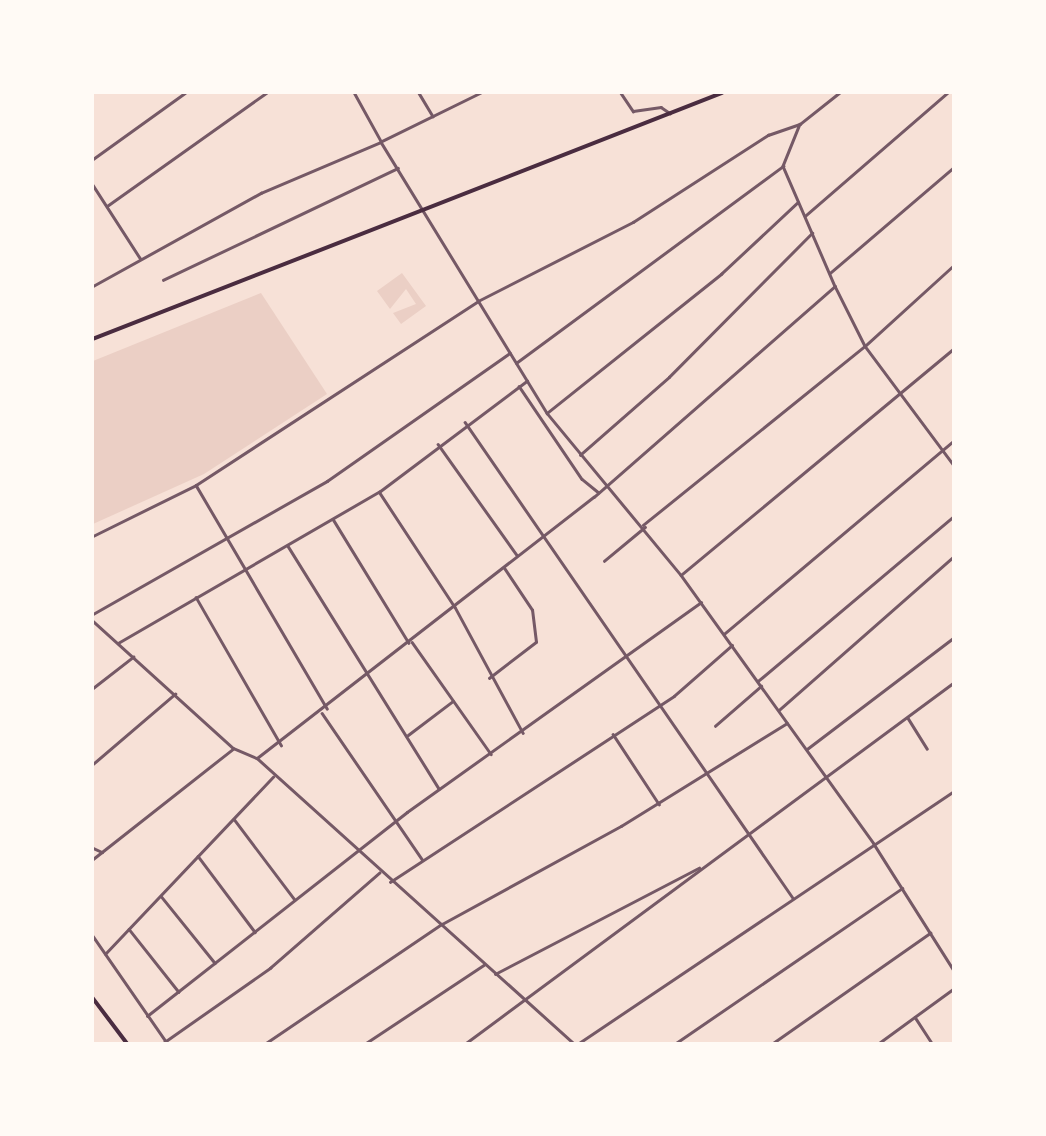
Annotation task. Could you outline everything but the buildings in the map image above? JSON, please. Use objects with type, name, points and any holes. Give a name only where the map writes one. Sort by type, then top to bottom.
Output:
[{"type":"main road","points":[[93,339],[722,93]]},
{"type":"main road","points":[[93,998],[127,1043]]},
{"type":"street","points":[[93,159],[186,93]]},
{"type":"street","points":[[107,206],[265,93]]},
{"type":"street","points":[[354,93],[381,142],[547,413],[580,455],[644,526],[701,602],[874,844],[953,969]]},
{"type":"street","points":[[419,93],[433,116]]},
{"type":"street","points":[[93,286],[261,193],[381,142],[481,93]]},
{"type":"street","points":[[621,93],[633,111],[661,107],[670,113]]},
{"type":"street","points":[[93,536],[196,485],[478,301],[633,222],[768,135],[800,124],[839,93]]},
{"type":"street","points":[[804,216],[947,93]]},
{"type":"street","points":[[516,363],[783,166],[800,124]]},
{"type":"street","points":[[783,166],[835,286],[865,346],[898,395],[953,464]]},
{"type":"street","points":[[830,273],[953,168]]},
{"type":"street","points":[[163,280],[398,169]]},
{"type":"street","points":[[93,184],[140,258]]},
{"type":"street","points":[[547,413],[721,274],[798,202]]},
{"type":"street","points":[[580,455],[670,377],[812,233]]},
{"type":"street","points":[[604,561],[865,346],[953,266]]},
{"type":"street","points":[[257,758],[281,745],[599,493],[835,286]]},
{"type":"street","points":[[681,575],[953,349]]},
{"type":"street","points":[[93,614],[226,540],[389,441],[510,353]]},
{"type":"street","points":[[118,643],[379,492],[466,422],[527,381]]},
{"type":"street","points":[[519,386],[582,479],[599,493]]},
{"type":"street","points":[[466,422],[793,898]]},
{"type":"street","points":[[724,634],[953,441]]},
{"type":"street","points":[[438,444],[518,556]]},
{"type":"street","points":[[196,485],[244,571],[327,708]]},
{"type":"street","points":[[379,492],[455,607],[489,678],[523,733]]},
{"type":"street","points":[[758,681],[953,517]]},
{"type":"street","points":[[333,519],[410,642],[491,754]]},
{"type":"street","points":[[288,546],[368,676],[408,735],[439,789]]},
{"type":"street","points":[[779,710],[953,556]]},
{"type":"street","points":[[489,678],[536,642],[531,610],[504,568]]},
{"type":"street","points":[[196,597],[281,745]]},
{"type":"street","points":[[147,1016],[439,789],[523,733],[701,602]]},
{"type":"street","points":[[93,621],[233,748],[257,758],[273,777],[356,853],[442,924],[494,975],[574,1043]]},
{"type":"street","points":[[807,749],[953,638]]},
{"type":"street","points":[[390,881],[660,704],[732,645]]},
{"type":"street","points":[[93,688],[133,657]]},
{"type":"street","points":[[466,1043],[953,683]]},
{"type":"street","points":[[715,726],[761,686]]},
{"type":"street","points":[[93,764],[176,694]]},
{"type":"street","points":[[408,735],[453,701]]},
{"type":"street","points":[[322,713],[422,859]]},
{"type":"street","points":[[908,718],[927,748]]},
{"type":"street","points":[[266,1043],[442,924],[659,804],[788,723]]},
{"type":"street","points":[[613,734],[659,804]]},
{"type":"street","points":[[93,859],[233,748]]},
{"type":"street","points":[[105,954],[273,777]]},
{"type":"street","points":[[579,1043],[953,792]]},
{"type":"street","points":[[234,819],[295,900]]},
{"type":"street","points":[[93,848],[102,852]]},
{"type":"street","points":[[198,856],[255,932]]},
{"type":"street","points":[[494,975],[703,867]]},
{"type":"street","points":[[93,936],[165,1043],[270,968],[379,873]]},
{"type":"street","points":[[677,1043],[902,888]]},
{"type":"street","points":[[161,895],[215,963]]},
{"type":"street","points":[[129,929],[178,992]]},
{"type":"street","points":[[773,1043],[930,933]]},
{"type":"street","points":[[366,1043],[484,965]]},
{"type":"street","points":[[878,1043],[953,989]]},
{"type":"street","points":[[915,1017],[932,1043]]},
{"type":"shaded area","points":[[402,273],[426,306],[401,324],[393,313],[416,304],[406,289],[390,309],[377,291]]},
{"type":"shaded area","points":[[261,293],[327,394],[204,474],[93,524],[93,361]]}]
